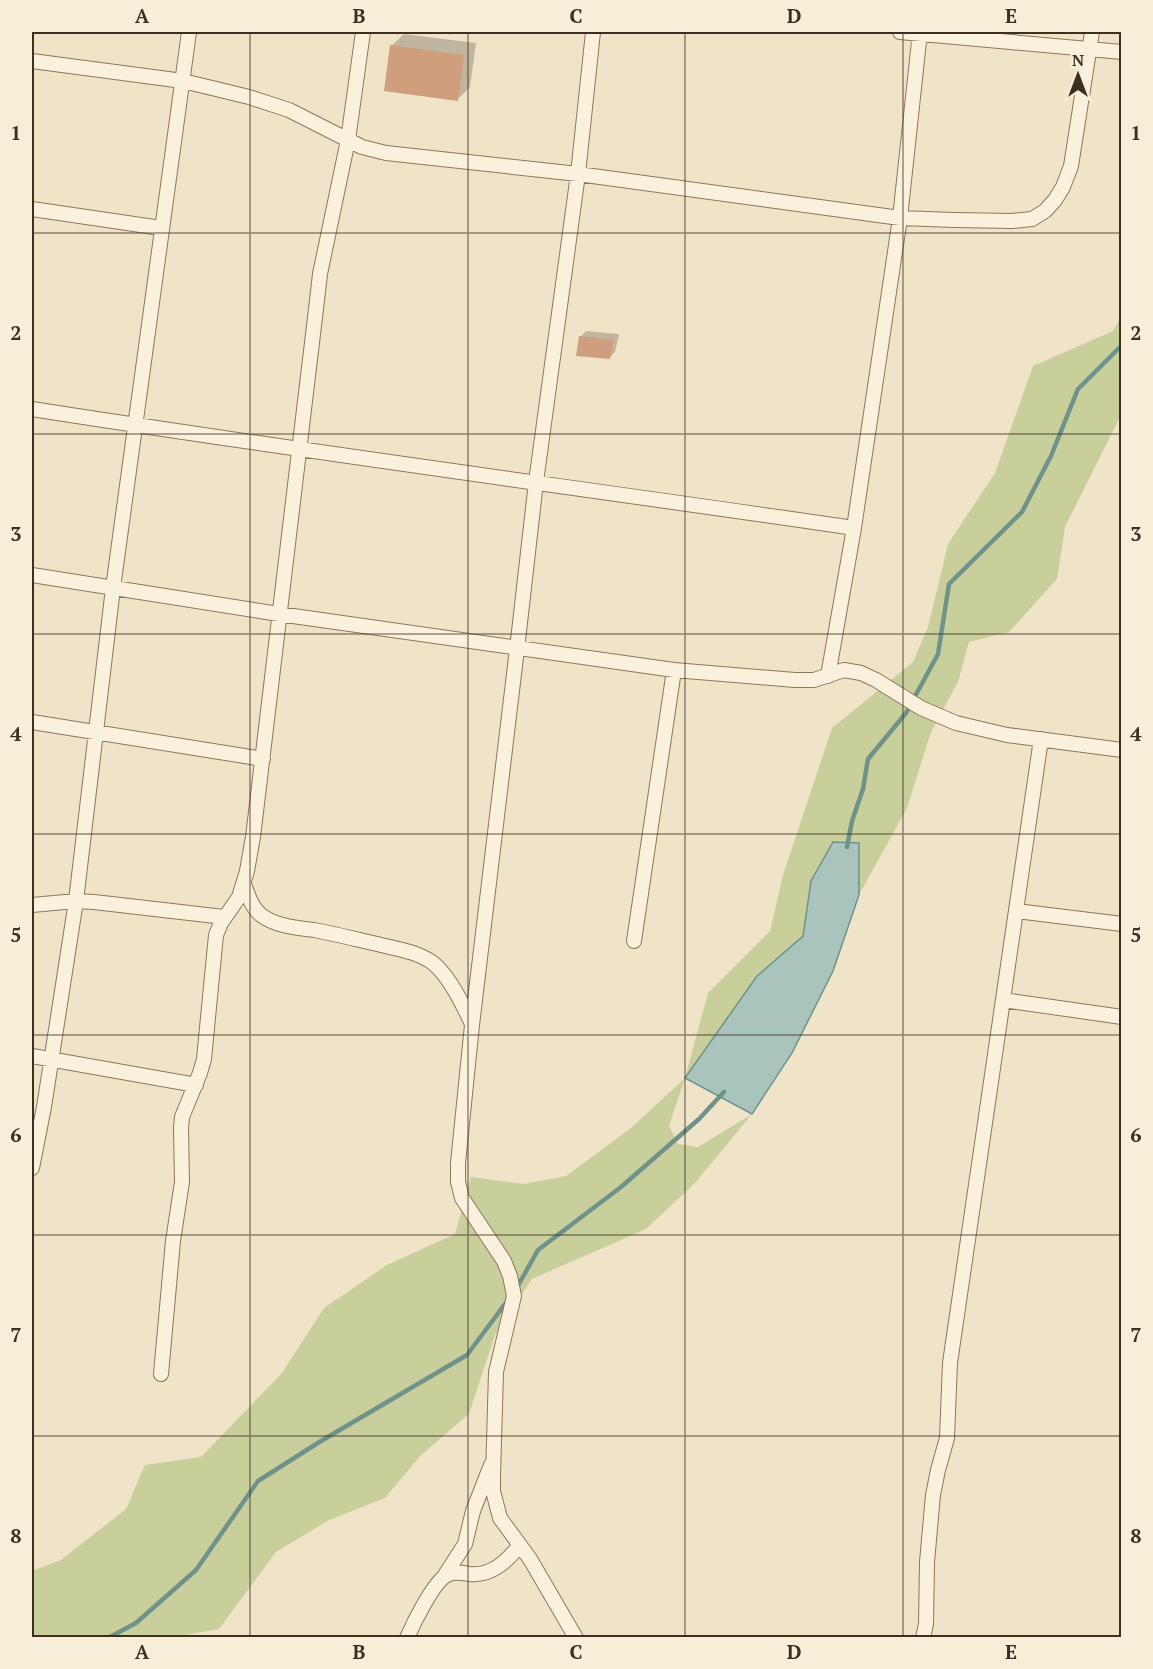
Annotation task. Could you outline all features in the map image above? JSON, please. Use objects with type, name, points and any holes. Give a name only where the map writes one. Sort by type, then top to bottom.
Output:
[{"type":"street","points":[[32,1168],[76,901],[113,588],[189,32]]},
{"type":"street","points":[[161,1374],[173,1241],[182,1182],[181,1128],[185,1108],[196,1085],[204,1059],[216,935],[224,917],[239,897],[244,884],[253,837],[320,274],[348,140],[363,32]]},
{"type":"street","points":[[576,1638],[530,1558],[500,1518],[496,1504],[494,1456],[496,1372],[514,1296],[504,1261],[462,1198],[458,1182],[472,1025],[536,482],[578,174],[593,32]]},
{"type":"street","points":[[900,32],[1122,52]]},
{"type":"street","points":[[32,61],[183,81],[249,97],[289,110],[362,147],[386,153],[578,174],[900,218],[1012,221],[1032,219],[1045,211],[1063,187],[1071,166],[1092,32]]},
{"type":"street","points":[[828,676],[854,528],[900,218],[920,33]]},
{"type":"street","points":[[32,209],[161,228]]},
{"type":"street","points":[[32,409],[300,450],[854,528]]},
{"type":"street","points":[[32,576],[517,649],[674,670],[795,680],[814,680],[844,670],[861,673],[876,680],[921,708],[956,723],[1007,735],[1122,750]]},
{"type":"street","points":[[634,941],[674,670]]},
{"type":"street","points":[[32,722],[263,759]]},
{"type":"street","points":[[923,1638],[926,1624],[927,1562],[933,1495],[947,1438],[950,1363],[1041,739]]},
{"type":"street","points":[[244,884],[254,907],[262,916],[271,921],[407,951],[434,964],[453,988],[472,1025]]},
{"type":"street","points":[[32,905],[76,901],[94,902],[224,917]]},
{"type":"street","points":[[1016,911],[1122,924]]},
{"type":"street","points":[[1003,1000],[1122,1017]]},
{"type":"street","points":[[32,1056],[196,1085]]},
{"type":"street","points":[[406,1638],[432,1591],[465,1544],[473,1511],[494,1456]]},
{"type":"street","points":[[444,1575],[460,1572],[484,1574],[494,1570],[520,1545]]},
{"type":"green space","points":[[1121,317],[1121,415],[1065,527],[1057,579],[1009,632],[969,642],[958,682],[931,732],[907,808],[859,895],[859,843],[811,881],[803,936],[757,976],[685,1078],[708,993],[770,931],[783,875],[832,728],[913,662],[928,627],[948,544],[995,473],[1033,366],[1113,331]]},
{"type":"green space","points":[[685,1078],[669,1126],[678,1144],[698,1147],[752,1114],[695,1183],[646,1229],[532,1279],[495,1335],[469,1414],[421,1455],[385,1498],[329,1520],[276,1552],[219,1629],[185,1635],[183,1638],[32,1638],[32,1571],[61,1560],[126,1509],[145,1465],[201,1457],[282,1373],[324,1308],[387,1265],[455,1234],[471,1177],[524,1184],[566,1176],[631,1128]]},
{"type":"water","points":[[833,842],[859,843],[859,895],[833,971],[792,1053],[752,1114],[685,1078],[757,976],[803,936],[811,881]]},
{"type":"building","points":[[390,45],[464,55],[458,101],[384,91]]},
{"type":"building","points":[[579,336],[614,340],[610,359],[576,356]]},
{"type":"waterway","points":[[847,847],[852,821],[863,789],[868,759],[906,713],[938,654],[949,584],[1022,512],[1051,456],[1078,389],[1122,345]]},
{"type":"waterway","points":[[516,1289],[538,1250],[621,1187],[699,1119],[724,1092]]},
{"type":"waterway","points":[[108,1638],[136,1623],[196,1570],[258,1481],[467,1355],[508,1300]]}]
